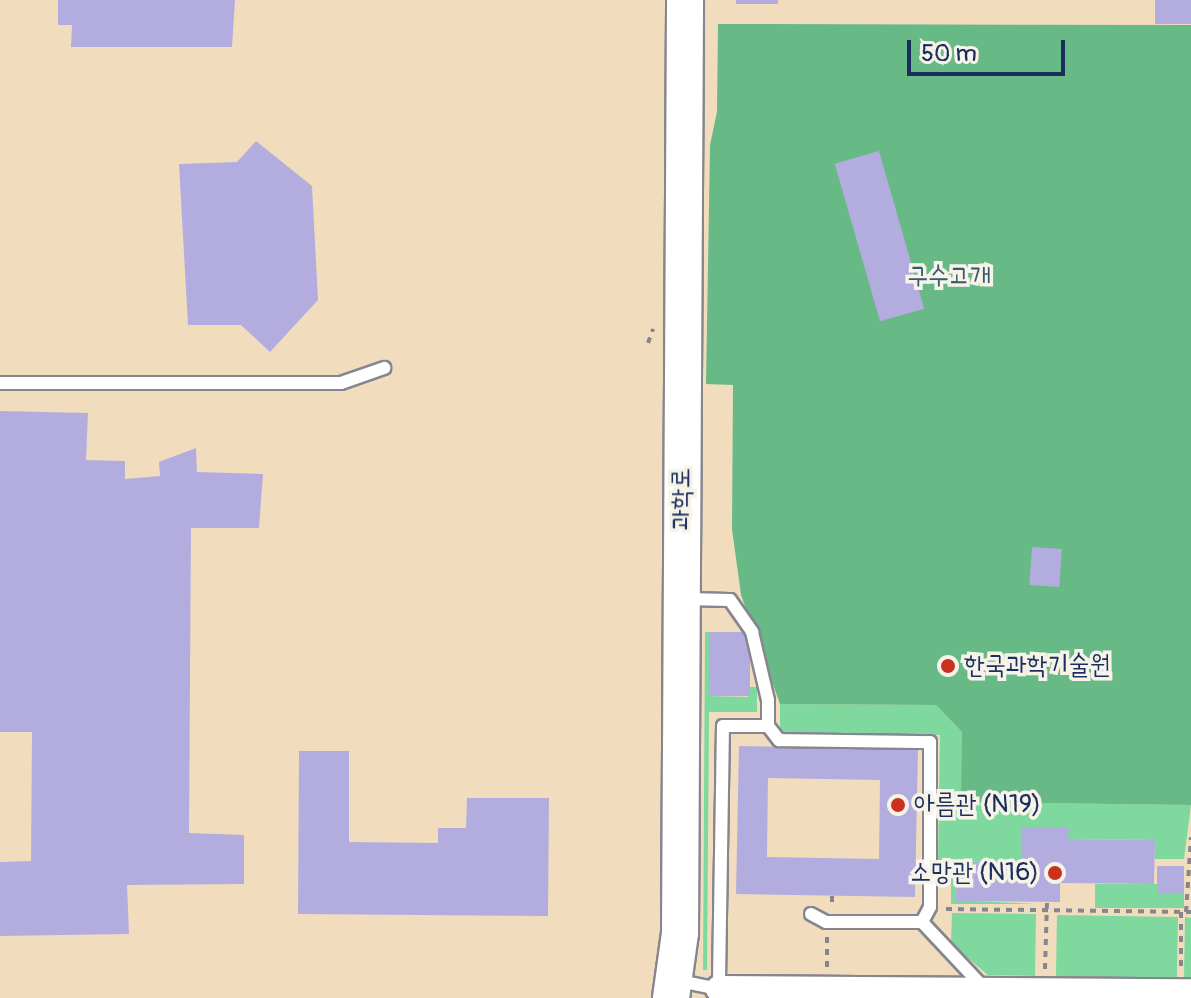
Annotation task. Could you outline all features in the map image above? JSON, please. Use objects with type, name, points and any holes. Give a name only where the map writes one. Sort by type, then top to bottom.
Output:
[{"type":"street","name":"과학로","points":[[672,989],[680,933],[685,0]]},
{"type":"street","points":[[716,994],[1186,992]]},
{"type":"lane","points":[[0,383],[341,383],[384,368]]},
{"type":"lane","points":[[682,599],[730,600],[752,632],[768,700],[768,726],[779,740],[930,742],[930,907],[922,922]]},
{"type":"lane","points":[[672,989],[716,994],[723,726],[768,726]]},
{"type":"lane","points":[[811,914],[826,922],[922,922],[986,991]]},
{"type":"path","points":[[648,343],[654,326]]},
{"type":"path","points":[[1186,992],[1185,879],[1191,837]]},
{"type":"path","points":[[1045,991],[1047,902]]},
{"type":"path","points":[[946,909],[1186,912]]},
{"type":"path","points":[[827,936],[827,971]]},
{"type":"green space","name":"구수고개","points":[[718,24],[1191,25],[1191,805],[961,802],[962,732],[936,705],[780,704],[741,595],[732,529],[733,385],[706,384],[710,145],[717,112]]},
{"type":"green space","points":[[705,632],[709,632],[709,696],[748,697],[749,687],[757,687],[757,712],[709,712],[707,970],[703,970]]},
{"type":"green space","points":[[780,704],[936,705],[962,732],[962,802],[1191,805],[1184,859],[1155,859],[1154,840],[1068,839],[1068,827],[1023,827],[1022,862],[957,861],[956,900],[1037,904],[951,904],[951,863],[938,863],[940,735],[780,732]]},
{"type":"green space","points":[[1095,884],[1157,884],[1157,892],[1184,893],[1184,908],[1095,908]]},
{"type":"green space","points":[[952,913],[1036,914],[1035,976],[988,975],[951,944]]},
{"type":"green space","points":[[1057,915],[1178,917],[1177,978],[1056,976]]},
{"type":"green space","points":[[1185,917],[1191,918],[1191,977],[1184,977]]},
{"type":"building","points":[[58,0],[235,0],[232,47],[71,47],[72,25],[58,25]]},
{"type":"building","points":[[736,0],[778,0],[778,4],[736,4]]},
{"type":"building","points":[[1155,0],[1191,0],[1191,24],[1155,24]]},
{"type":"building","points":[[256,141],[312,186],[318,300],[270,352],[241,325],[188,325],[179,164],[237,162]]},
{"type":"building","points":[[879,151],[924,309],[880,321],[835,164]]},
{"type":"building","points":[[0,411],[88,413],[86,460],[125,461],[125,479],[160,476],[159,462],[196,448],[197,472],[263,474],[259,528],[191,528],[189,833],[244,835],[244,884],[127,885],[129,934],[0,936],[0,862],[31,861],[32,732],[0,732]]},
{"type":"building","points":[[1032,547],[1062,549],[1059,587],[1029,585]]},
{"type":"building","points":[[709,632],[750,632],[750,696],[709,696]]},
{"type":"building","name":"아름관 (N19)","points":[[739,746],[918,749],[915,897],[736,894]],"holes":[[[768,778],[880,780],[879,859],[767,857]]]},
{"type":"building","points":[[299,751],[349,751],[349,842],[438,843],[438,828],[466,828],[467,798],[549,798],[548,916],[298,914]]},
{"type":"building","name":"소망관 (N16)","points":[[1022,827],[1069,827],[1068,839],[1155,840],[1154,884],[1060,883],[1060,902],[956,901],[957,861],[1022,862]]},
{"type":"building","points":[[1157,866],[1184,866],[1184,893],[1157,893]]},
{"type":"place","name":"한국과학기술원","points":[[948,666]]},
{"type":"place","name":"아름관 (N19)","points":[[898,805]]},
{"type":"place","name":"소망관 (N16)","points":[[1055,873]]}]
